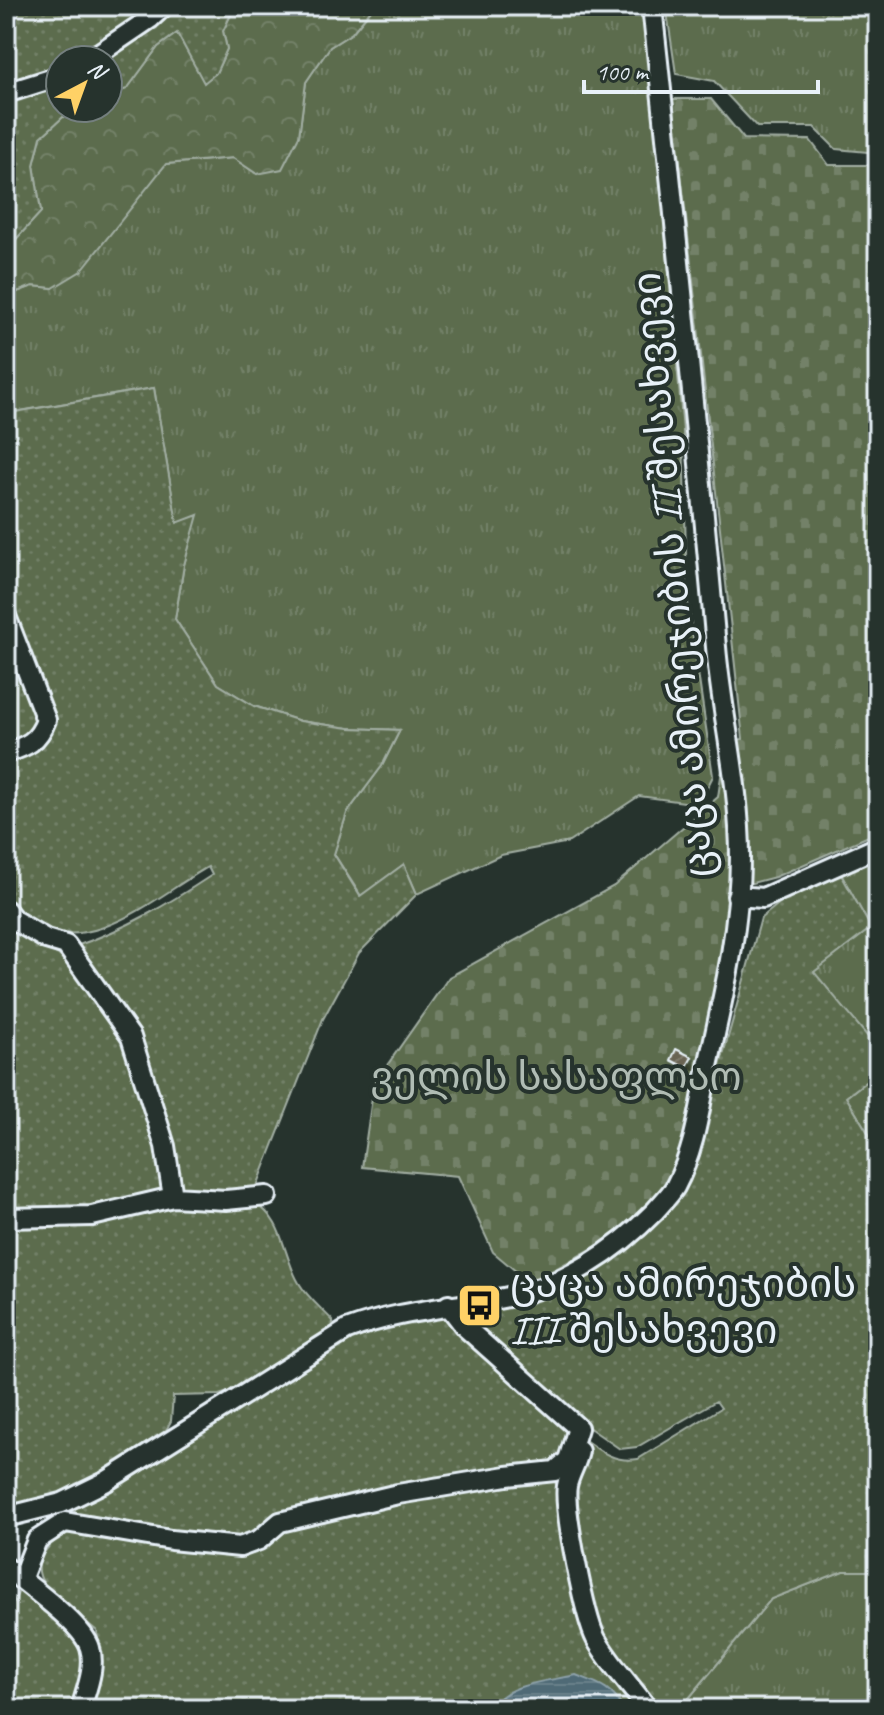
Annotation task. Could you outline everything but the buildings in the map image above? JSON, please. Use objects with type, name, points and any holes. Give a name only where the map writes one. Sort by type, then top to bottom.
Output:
[{"type":"street","points":[[113,44],[164,6]]},
{"type":"street","name":"ცაცა ამირეჯიბის II შესახვევი","points":[[6,1517],[62,1503],[105,1482],[347,1330],[371,1320],[510,1297],[564,1278],[602,1256],[628,1236],[674,1189],[695,1133],[719,1016],[734,932],[740,858],[735,776],[717,659],[701,474],[652,6]]},
{"type":"street","points":[[6,93],[44,81]]},
{"type":"street","points":[[6,616],[46,720],[39,737],[28,746],[6,753]]},
{"type":"street","points":[[737,896],[763,898],[878,847]]},
{"type":"street","points":[[6,910],[14,920],[46,939],[66,945],[131,1037],[165,1146],[173,1197]]},
{"type":"street","points":[[6,1218],[92,1216],[173,1197],[226,1200],[267,1196]]},
{"type":"street","points":[[448,1305],[465,1327],[578,1428],[581,1442],[577,1464],[567,1484],[566,1510],[587,1611],[596,1638],[648,1709]]},
{"type":"street","points":[[21,1580],[37,1540],[65,1522],[171,1540],[240,1547],[259,1540],[280,1522],[398,1494],[555,1471],[568,1460],[578,1428]]},
{"type":"street","points":[[6,1567],[80,1630],[90,1648],[92,1669],[81,1709]]},
{"type":"green space","points":[[6,6],[151,6],[104,44],[44,44],[44,75],[6,87]]},
{"type":"green space","points":[[175,6],[235,6],[223,31],[227,49],[216,73],[204,83],[177,33],[158,47],[124,90],[124,48],[157,25]]},
{"type":"green space","points":[[235,6],[374,6],[352,33],[330,47],[306,82],[299,136],[282,169],[257,174],[233,158],[166,164],[81,271],[53,288],[33,286],[6,296],[8,248],[41,212],[34,165],[41,137],[55,124],[124,124],[124,90],[158,47],[177,33],[204,82],[216,73],[227,49],[223,31]]},
{"type":"green space","points":[[374,6],[645,6],[683,431],[687,597],[713,776],[699,804],[639,796],[569,842],[501,855],[417,894],[404,864],[361,896],[334,854],[347,813],[382,766],[400,730],[348,728],[300,721],[254,706],[218,684],[175,619],[184,565],[197,516],[177,524],[154,388],[14,412],[6,345],[6,296],[33,286],[53,288],[166,164],[233,158],[257,174],[299,136],[306,82],[330,47],[352,33]]},
{"type":"green space","points":[[666,6],[878,6],[878,153],[836,149],[814,127],[757,127],[714,81],[676,74]]},
{"type":"green space","points":[[44,88],[44,124],[55,124],[41,137],[34,165],[41,212],[8,248],[6,259],[6,102]]},
{"type":"green space","name":"ველის სასაფლაო","points":[[673,99],[711,99],[744,139],[810,140],[829,165],[872,165],[878,170],[878,832],[775,877],[729,889],[724,963],[676,1171],[644,1208],[609,1239],[530,1283],[493,1252],[458,1176],[362,1167],[374,1084],[449,977],[614,886],[718,797],[726,742],[743,739]]},
{"type":"green space","points":[[6,345],[15,412],[154,388],[177,523],[198,515],[184,565],[175,619],[218,684],[254,706],[300,721],[349,728],[400,730],[382,766],[347,813],[334,854],[360,896],[404,864],[417,894],[359,953],[323,1019],[257,1186],[248,1192],[184,1190],[177,1182],[160,1106],[76,946],[129,924],[179,896],[212,875],[208,867],[122,919],[99,929],[75,933],[51,932],[28,922],[6,900],[6,758],[49,717],[6,604]]},
{"type":"green space","points":[[6,633],[38,716],[28,736],[6,744]]},
{"type":"green space","points":[[878,852],[878,1049],[813,972],[871,928],[838,869]]},
{"type":"green space","points":[[838,869],[871,928],[814,972],[878,1049],[878,1072],[846,1097],[878,1149],[878,1571],[843,1571],[771,1599],[680,1709],[621,1709],[619,1700],[551,1686],[534,1686],[518,1689],[492,1709],[90,1709],[100,1654],[97,1631],[54,1596],[39,1572],[40,1560],[49,1546],[68,1531],[251,1554],[282,1526],[410,1496],[552,1478],[579,1436],[614,1457],[638,1459],[721,1408],[716,1401],[637,1447],[620,1449],[575,1418],[475,1331],[471,1313],[543,1293],[574,1279],[690,1174],[761,918],[787,897]]},
{"type":"green space","points":[[6,919],[19,933],[62,957],[125,1035],[156,1141],[164,1194],[94,1208],[6,1215]]},
{"type":"green space","points":[[878,1072],[878,1149],[846,1097]]},
{"type":"green space","points":[[172,1203],[254,1203],[264,1210],[277,1228],[299,1283],[333,1321],[333,1327],[327,1336],[244,1387],[219,1395],[173,1396],[171,1421],[163,1436],[98,1477],[26,1507],[6,1511],[6,1225]]},
{"type":"green space","points":[[443,1313],[567,1423],[570,1434],[561,1461],[230,1542],[77,1518],[73,1508],[76,1503],[362,1329]]},
{"type":"green space","points":[[843,1571],[878,1571],[878,1709],[680,1709],[771,1599]]},
{"type":"green space","points":[[21,1586],[77,1633],[86,1654],[75,1709],[6,1709],[6,1619]]},
{"type":"water","points":[[576,1675],[609,1691],[621,1709],[492,1709],[498,1700],[517,1688]]},
{"type":"place","name":"ცაცა ამირეჯიბის III შესახვევი","points":[[479,1306]]}]
